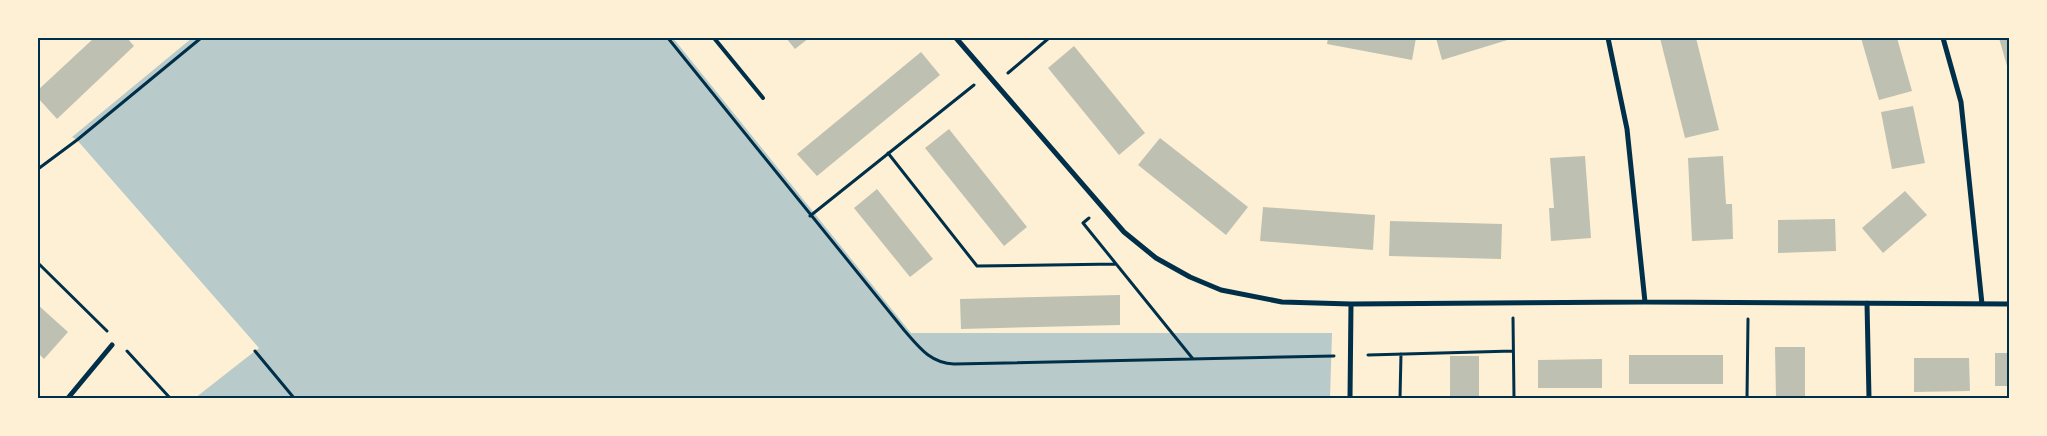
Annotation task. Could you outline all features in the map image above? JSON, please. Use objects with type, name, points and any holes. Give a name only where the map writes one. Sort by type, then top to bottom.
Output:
[{"type":"street","points":[[956,38],[986,75],[1124,232],[1156,258],[1190,277],[1221,290],[1282,302],[1351,304],[1645,302],[2010,304]]},
{"type":"street","points":[[1608,38],[1628,129],[1645,302]]},
{"type":"street","points":[[1943,38],[1961,102],[1982,304]]},
{"type":"street","points":[[1867,303],[1869,398]]},
{"type":"street","points":[[1350,398],[1351,304]]},
{"type":"street","points":[[68,398],[112,345]]},
{"type":"lane","points":[[714,38],[763,98]]},
{"type":"path","points":[[38,169],[77,140],[201,38]]},
{"type":"path","points":[[668,38],[904,330],[930,358],[942,364],[1513,351]]},
{"type":"path","points":[[994,84],[1049,38]]},
{"type":"path","points":[[810,216],[986,75]]},
{"type":"path","points":[[888,153],[977,266],[1116,264]]},
{"type":"path","points":[[1102,208],[1083,223],[1194,359]]},
{"type":"path","points":[[1747,398],[1748,302]]},
{"type":"path","points":[[1512,303],[1514,398]]},
{"type":"path","points":[[255,351],[294,398]]},
{"type":"path","points":[[1400,398],[1401,354]]},
{"type":"shaded area","points":[[192,38],[673,38],[911,333],[1332,333],[1330,398],[195,398],[259,348],[77,140],[72,137]]},
{"type":"building","points":[[94,38],[127,38],[134,46],[57,119],[38,98],[38,90]]},
{"type":"building","points":[[786,38],[809,38],[795,49]]},
{"type":"building","points":[[1328,38],[1416,38],[1412,60],[1327,44]]},
{"type":"building","points":[[1436,38],[1514,38],[1442,60]]},
{"type":"building","points":[[1660,38],[1696,38],[1719,130],[1685,138]]},
{"type":"building","points":[[1861,38],[1897,38],[1912,91],[1879,100]]},
{"type":"building","points":[[1999,38],[2010,38],[2010,73],[2009,73]]},
{"type":"building","points":[[1074,46],[1145,133],[1119,155],[1048,68]]},
{"type":"building","points":[[921,52],[940,75],[817,176],[797,154]]},
{"type":"building","points":[[1913,106],[1925,163],[1892,169],[1881,112]]},
{"type":"building","points":[[949,129],[1027,227],[1004,246],[925,148]]},
{"type":"building","points":[[1160,138],[1248,207],[1226,235],[1138,165]]},
{"type":"building","points":[[1585,156],[1591,238],[1551,241],[1549,208],[1554,208],[1550,158]]},
{"type":"building","points":[[1723,156],[1726,204],[1732,204],[1733,239],[1692,241],[1688,158]]},
{"type":"building","points":[[877,189],[933,259],[910,277],[854,208]]},
{"type":"building","points":[[1905,191],[1927,215],[1883,253],[1862,228]]},
{"type":"building","points":[[1263,207],[1375,215],[1373,250],[1260,241]]},
{"type":"building","points":[[1835,219],[1836,251],[1778,253],[1778,220]]},
{"type":"building","points":[[1390,221],[1502,224],[1501,259],[1389,256]]},
{"type":"building","points":[[1120,295],[1120,325],[961,329],[960,299]]},
{"type":"building","points":[[38,305],[68,332],[44,359],[38,353]]},
{"type":"building","points":[[1775,347],[1805,347],[1805,398],[1776,398]]},
{"type":"building","points":[[1995,353],[2010,353],[2010,386],[1995,386]]},
{"type":"building","points":[[1629,355],[1723,355],[1723,384],[1629,384]]},
{"type":"building","points":[[1450,356],[1479,356],[1479,398],[1450,398]]},
{"type":"building","points":[[1914,358],[1969,358],[1970,391],[1914,392]]},
{"type":"building","points":[[1602,359],[1602,388],[1538,388],[1538,360]]}]
